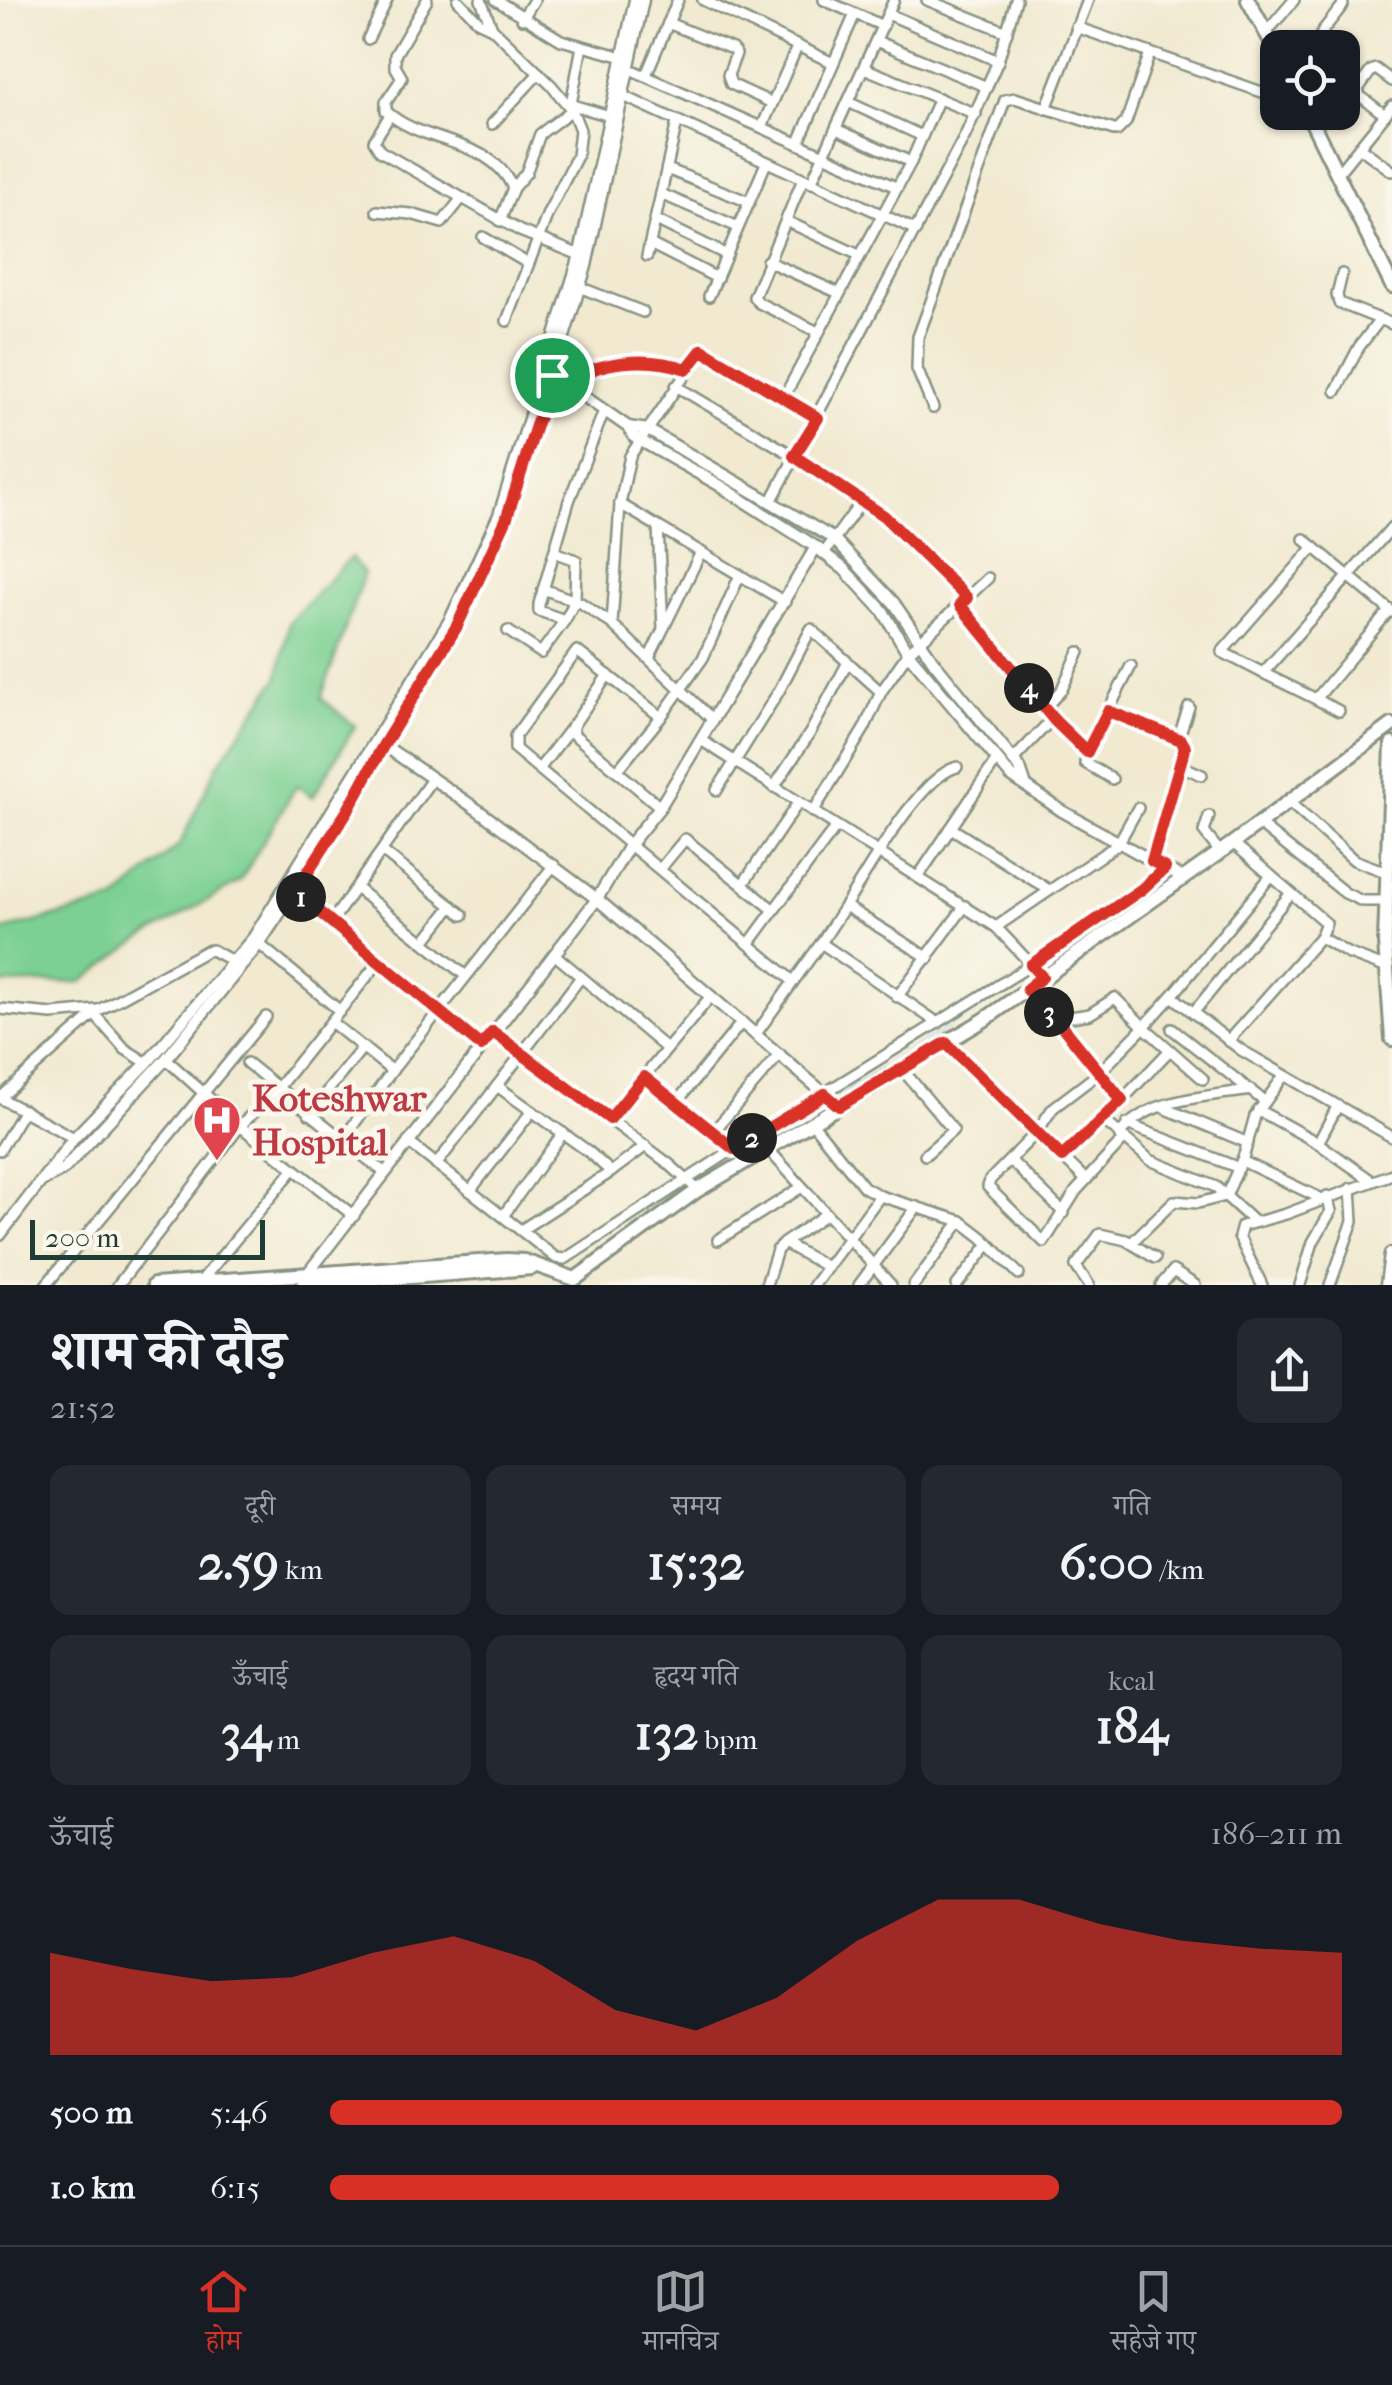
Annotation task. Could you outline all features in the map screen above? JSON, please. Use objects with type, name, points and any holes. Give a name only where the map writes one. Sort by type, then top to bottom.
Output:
[{"type":"main road","points":[[1248,0],[1265,30]]},
{"type":"main road","points":[[1317,130],[1392,286]]},
{"type":"main road","points":[[154,1285],[306,1279],[507,1260],[524,1261],[574,1282],[698,1190],[814,1124],[1027,989],[1392,725]]},
{"type":"main road","points":[[1392,744],[1386,872],[1392,1039]]},
{"type":"main road","points":[[1388,1285],[1392,1255]]},
{"type":"main road","points":[[306,1279],[321,1284],[540,1268]]},
{"type":"street","points":[[368,39],[387,0]]},
{"type":"street","points":[[411,0],[425,3],[394,55],[402,78],[386,102],[390,115],[420,133],[492,160],[504,170],[513,188]]},
{"type":"street","points":[[458,0],[539,72],[570,106],[580,130],[577,156],[527,263],[507,321]]},
{"type":"street","points":[[481,0],[492,28]]},
{"type":"street","points":[[496,0],[548,34],[624,63],[896,188]]},
{"type":"street","points":[[522,19],[534,0]]},
{"type":"street","points":[[549,372],[579,287],[635,0]]},
{"type":"street","points":[[624,63],[644,0]]},
{"type":"street","points":[[646,75],[678,0]]},
{"type":"street","points":[[703,0],[833,63]]},
{"type":"street","points":[[824,0],[883,26]]},
{"type":"street","points":[[818,332],[755,300],[754,294],[786,221],[836,129],[894,0]]},
{"type":"street","points":[[926,0],[1007,32]]},
{"type":"street","points":[[1046,108],[1088,0]]},
{"type":"street","points":[[1268,30],[1294,0]]},
{"type":"street","points":[[1324,30],[1343,5],[1342,0]]},
{"type":"street","points":[[772,500],[976,114],[998,62],[1014,1]]},
{"type":"street","points":[[798,142],[855,14]]},
{"type":"street","points":[[888,14],[998,62]]},
{"type":"street","points":[[668,22],[732,48],[736,54],[728,76],[730,84],[772,103]]},
{"type":"street","points":[[1076,27],[1260,92]]},
{"type":"street","points":[[876,41],[987,87]]},
{"type":"street","points":[[500,221],[513,188],[526,173],[540,134],[570,106],[582,46]]},
{"type":"street","points":[[762,126],[797,46]]},
{"type":"street","points":[[933,408],[918,369],[918,337],[1005,100],[1016,98],[1117,130],[1126,122],[1150,53]]},
{"type":"street","points":[[864,68],[976,114]]},
{"type":"street","points":[[1392,81],[1376,70],[1358,89],[1360,96],[1386,114],[1392,129]]},
{"type":"street","points":[[492,124],[539,72]]},
{"type":"street","points":[[0,1235],[74,1138],[147,1063],[234,962],[457,626],[506,520],[549,372],[580,255],[610,116],[619,94]]},
{"type":"street","points":[[619,94],[916,230]]},
{"type":"street","points":[[784,396],[911,162],[939,98]]},
{"type":"street","points":[[848,102],[922,136]]},
{"type":"street","points":[[570,106],[610,116]]},
{"type":"street","points":[[1338,173],[1386,114]]},
{"type":"street","points":[[390,115],[376,134],[375,146],[500,221],[580,255]]},
{"type":"street","points":[[647,256],[677,122]]},
{"type":"street","points":[[836,129],[911,162]]},
{"type":"street","points":[[1359,147],[1392,171]]},
{"type":"street","points":[[709,296],[766,163]]},
{"type":"street","points":[[666,170],[749,202]]},
{"type":"street","points":[[661,194],[738,227]]},
{"type":"street","points":[[377,210],[442,223],[462,198]]},
{"type":"street","points":[[656,220],[726,255]]},
{"type":"street","points":[[786,221],[859,254]]},
{"type":"street","points":[[483,238],[527,263]]},
{"type":"street","points":[[650,244],[717,278]]},
{"type":"street","points":[[767,261],[839,293]]},
{"type":"street","points":[[1342,274],[1339,303],[1392,324]]},
{"type":"street","points":[[579,287],[643,312]]},
{"type":"street","points":[[1336,391],[1352,358],[1379,322]]},
{"type":"street","points":[[612,624],[620,504],[630,456],[698,354],[706,351],[818,418]]},
{"type":"street","points":[[566,385],[582,373],[600,367],[642,361],[660,361],[687,369]]},
{"type":"street","points":[[549,372],[628,426],[641,441],[820,550],[882,612],[908,653],[1010,776],[1062,812],[1184,878]]},
{"type":"street","points":[[676,386],[794,456],[884,516],[964,601],[1044,708],[1087,752]]},
{"type":"street","points":[[565,620],[539,611],[543,589],[568,501],[604,411]]},
{"type":"street","points":[[628,426],[648,430],[834,538],[894,603],[919,642],[1014,760],[1026,784]]},
{"type":"street","points":[[306,1279],[481,1046],[598,899],[630,844],[660,807],[785,602],[820,550],[862,502]]},
{"type":"street","points":[[620,504],[785,602]]},
{"type":"street","points":[[658,527],[663,631]]},
{"type":"street","points":[[1263,673],[1349,576],[1388,540],[1392,527]]},
{"type":"street","points":[[1304,539],[1391,611],[1316,699]]},
{"type":"street","points":[[1314,547],[1222,652],[1339,711]]},
{"type":"street","points":[[508,631],[541,652],[565,620],[575,601],[576,560],[554,552]]},
{"type":"street","points":[[649,658],[701,552]]},
{"type":"street","points":[[617,771],[703,658],[740,575]]},
{"type":"street","points":[[813,812],[864,730],[881,692],[908,653],[988,578]]},
{"type":"street","points":[[543,589],[575,601],[612,624],[713,720]]},
{"type":"street","points":[[717,790],[779,691],[811,629],[881,692]]},
{"type":"street","points":[[660,717],[577,651],[515,736],[515,749],[794,981]]},
{"type":"street","points":[[1044,708],[1062,689],[1079,652]]},
{"type":"street","points":[[774,788],[810,734],[848,662]]},
{"type":"street","points":[[1112,779],[1085,763],[1131,666]]},
{"type":"street","points":[[540,768],[608,675]]},
{"type":"street","points":[[1181,740],[1189,707]]},
{"type":"street","points":[[1108,711],[1181,740],[1185,747],[1152,861]]},
{"type":"street","points":[[1014,760],[1053,718]]},
{"type":"street","points":[[574,724],[572,734],[660,807]]},
{"type":"street","points":[[701,740],[996,927],[1042,977]]},
{"type":"street","points":[[380,742],[598,899],[839,1106]]},
{"type":"street","points":[[44,1179],[64,1168],[166,1058],[259,944],[348,810],[380,742]]},
{"type":"street","points":[[918,877],[996,760]]},
{"type":"street","points":[[1180,766],[1202,775]]},
{"type":"street","points":[[756,1034],[906,812],[944,770],[957,767]]},
{"type":"street","points":[[330,924],[432,779]]},
{"type":"street","points":[[1289,802],[1354,860],[1386,872]]},
{"type":"street","points":[[743,884],[798,803]]},
{"type":"street","points":[[996,927],[1118,844],[1138,808]]},
{"type":"street","points":[[1209,816],[1204,832],[1220,852]]},
{"type":"street","points":[[1259,824],[1346,893],[1362,901],[1386,901]]},
{"type":"street","points":[[749,944],[836,827]]},
{"type":"street","points":[[951,828],[1049,890]]},
{"type":"street","points":[[660,869],[685,839],[774,910]]},
{"type":"street","points":[[1228,1041],[1326,928],[1324,920],[1233,843]]},
{"type":"street","points":[[382,852],[462,915]]},
{"type":"street","points":[[342,1141],[437,1012],[554,865]]},
{"type":"street","points":[[408,1142],[556,1258],[565,1259],[684,1178],[1031,965],[1165,868]]},
{"type":"street","points":[[1251,1090],[1139,1114],[1127,1124],[1122,1137],[1086,1180],[1044,1242],[988,1187],[1062,1099],[1099,1072],[1144,1027],[1271,876]]},
{"type":"street","points":[[1152,880],[1166,890]]},
{"type":"street","points":[[356,888],[466,976]]},
{"type":"street","points":[[295,892],[481,1046]]},
{"type":"street","points":[[1192,1013],[1290,893]]},
{"type":"street","points":[[424,942],[452,906]]},
{"type":"street","points":[[845,906],[929,958]]},
{"type":"street","points":[[897,997],[964,906]]},
{"type":"street","points":[[1320,936],[1387,968]]},
{"type":"street","points":[[821,942],[938,1023]]},
{"type":"street","points":[[259,944],[340,1011]]},
{"type":"street","points":[[74,1138],[0,1098],[97,1012],[206,951],[212,950],[234,962]]},
{"type":"street","points":[[554,954],[667,1049]]},
{"type":"street","points":[[118,1285],[240,1126],[277,1088],[378,963]]},
{"type":"street","points":[[436,1164],[581,977]]},
{"type":"street","points":[[1027,989],[1122,1100]]},
{"type":"street","points":[[610,1119],[712,996]]},
{"type":"street","points":[[1172,996],[1228,1041],[1283,1077],[1392,1137]]},
{"type":"street","points":[[1057,1020],[1090,1014],[1114,998],[1204,1079]]},
{"type":"street","points":[[0,1009],[52,1014],[97,1012]]},
{"type":"street","points":[[97,1012],[125,1049],[147,1063]]},
{"type":"street","points":[[46,1285],[266,1018]]},
{"type":"street","points":[[331,1022],[392,1071]]},
{"type":"street","points":[[676,1103],[742,1022]]},
{"type":"street","points":[[1172,1029],[1251,1090],[1261,1106],[1372,1180]]},
{"type":"street","points":[[493,1032],[646,1146],[698,1190]]},
{"type":"street","points":[[946,1043],[1086,1180]]},
{"type":"street","points":[[310,1114],[362,1047]]},
{"type":"street","points":[[1062,1157],[1170,1050]]},
{"type":"street","points":[[713,1132],[780,1054]]},
{"type":"street","points":[[166,1058],[240,1126],[354,1216]]},
{"type":"street","points":[[247,1064],[385,1173]]},
{"type":"street","points":[[902,1069],[953,1130],[925,1155]]},
{"type":"street","points":[[644,1077],[734,1149]]},
{"type":"street","points":[[1226,1196],[1261,1106],[1283,1077]]},
{"type":"street","points":[[497,1086],[611,1172]]},
{"type":"street","points":[[1318,1143],[1337,1106]]},
{"type":"street","points":[[1162,1107],[1248,1142]]},
{"type":"street","points":[[0,1150],[24,1110]]},
{"type":"street","points":[[470,1191],[532,1112]]},
{"type":"street","points":[[1101,1122],[1150,1160],[1201,1180],[1226,1196],[1254,1222]]},
{"type":"street","points":[[814,1124],[864,1187],[880,1196],[961,1221],[1019,1274]]},
{"type":"street","points":[[1127,1124],[1325,1197],[1331,1211],[1313,1242],[1300,1285]]},
{"type":"street","points":[[503,1216],[563,1133]]},
{"type":"street","points":[[521,1230],[646,1146]]},
{"type":"street","points":[[768,1149],[891,1285]]},
{"type":"street","points":[[1010,1160],[1064,1213]]},
{"type":"street","points":[[201,1281],[293,1170]]},
{"type":"street","points":[[1262,1285],[1238,1232],[1242,1226],[1286,1214],[1392,1174]]},
{"type":"street","points":[[718,1240],[802,1187]]},
{"type":"street","points":[[1330,1285],[1353,1222],[1351,1188]]},
{"type":"street","points":[[814,1285],[880,1196]]},
{"type":"street","points":[[1131,1242],[1174,1201],[1198,1203],[1226,1196]]},
{"type":"street","points":[[859,1285],[917,1207]]},
{"type":"street","points":[[766,1285],[777,1250],[826,1214]]},
{"type":"street","points":[[914,1285],[961,1221]]},
{"type":"street","points":[[1089,1285],[1076,1266],[1100,1234],[1131,1242],[1155,1258]]},
{"type":"street","points":[[784,1243],[827,1267]]},
{"type":"street","points":[[956,1285],[989,1244]]},
{"type":"street","points":[[1161,1285],[1173,1271],[1194,1285]]},
{"type":"green space","points":[[351,557],[364,574],[321,698],[355,726],[313,797],[297,785],[240,881],[136,942],[82,982],[0,984],[0,931],[115,901],[180,844],[217,766],[278,678],[289,622]]},
{"type":"waterway","points":[[1223,842],[1236,833]]},
{"type":"waterway","points":[[1184,869],[1212,850]]},
{"type":"waterway","points":[[1045,965],[1151,890]]},
{"type":"waterway","points":[[840,1096],[1027,976]]},
{"type":"waterway","points":[[696,1180],[822,1106]]},
{"type":"waterway","points":[[573,1266],[687,1186]]},
{"type":"place","name":"Koteshwar Hospital","points":[[217,1162]]},
{"type":"route","points":[[702,350],[711,353],[818,418],[794,456],[884,516],[967,598],[960,605],[1055,721],[1087,752],[1108,711],[1181,740],[1185,747],[1152,861],[1165,868],[1142,889],[1031,965],[1042,977],[1027,989],[1122,1100],[1062,1157],[946,1043],[839,1106],[825,1094],[734,1149],[644,1077],[610,1119],[493,1032],[481,1046],[295,892],[422,686],[480,580],[528,458],[552,375],[566,385],[582,373],[600,367],[642,361],[660,361],[687,369],[702,350]]}]
